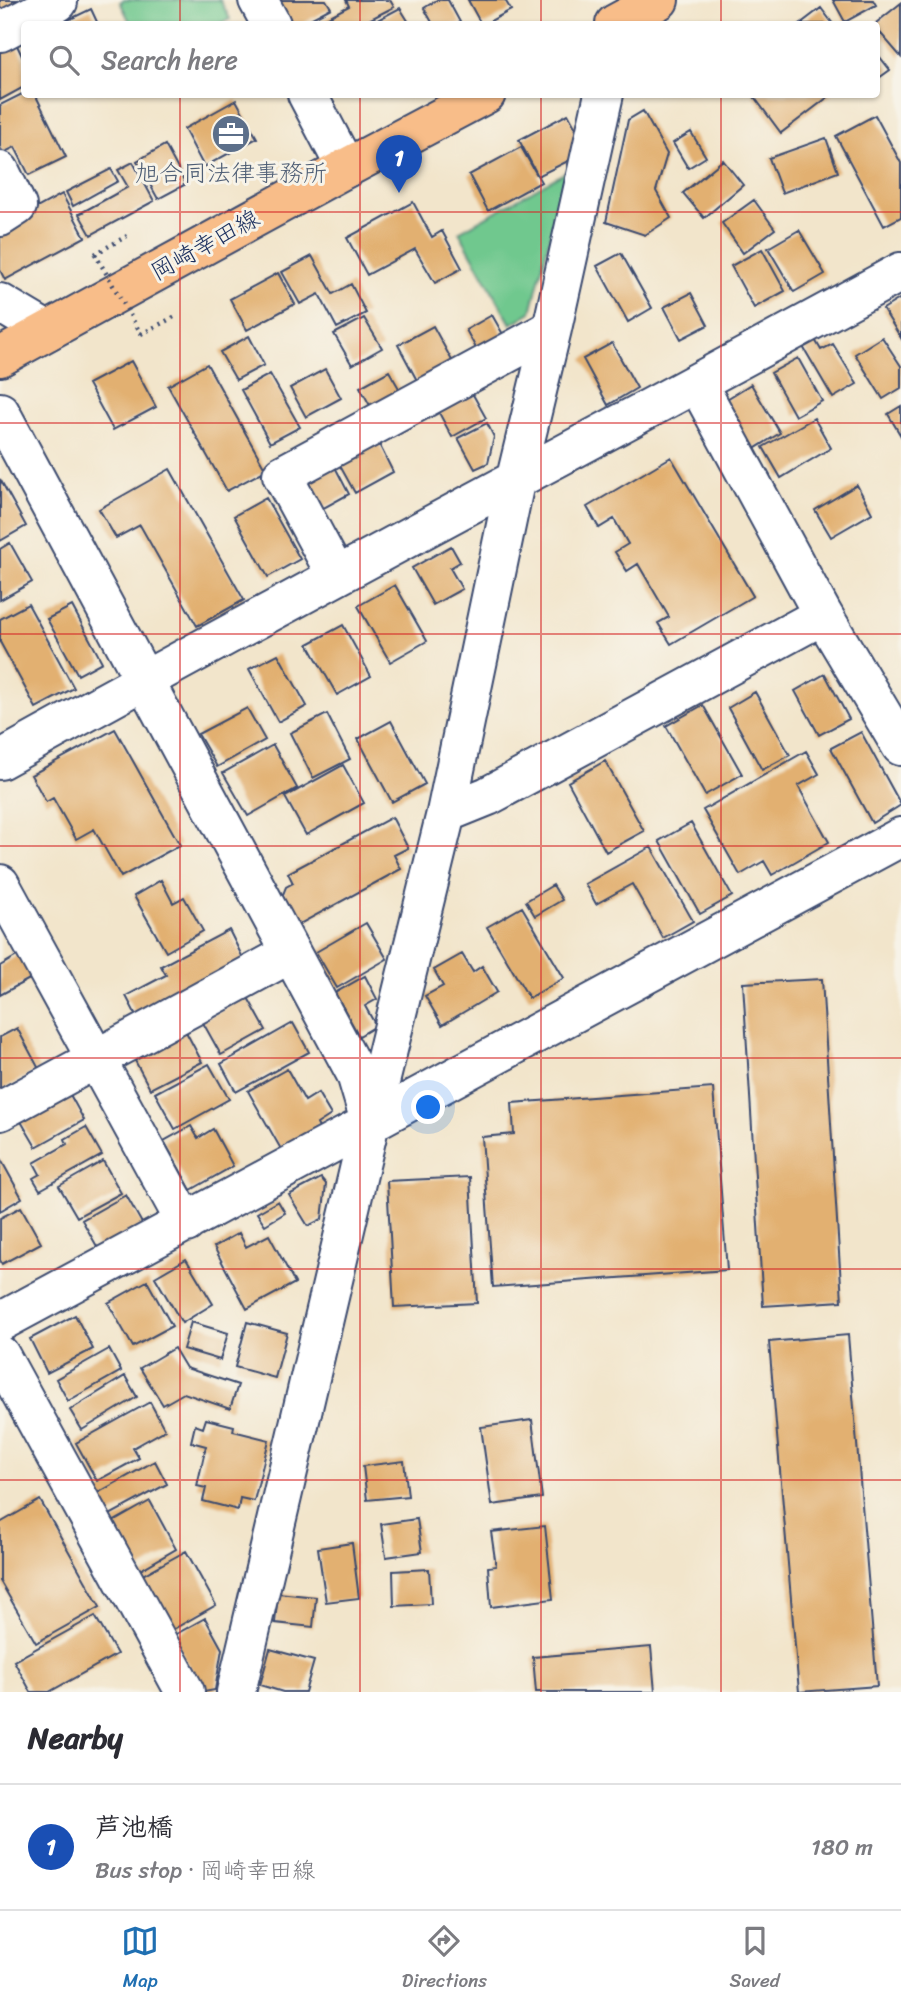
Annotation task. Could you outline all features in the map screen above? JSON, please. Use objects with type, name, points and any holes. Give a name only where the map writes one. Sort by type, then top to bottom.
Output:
[{"type":"main road","points":[[620,21],[659,0]]},
{"type":"main road","name":"岡崎幸田線","points":[[0,357],[478,98]]},
{"type":"street","points":[[258,0],[269,21]]},
{"type":"street","points":[[21,21],[58,2]]},
{"type":"street","points":[[0,32],[21,21]]},
{"type":"street","points":[[309,98],[346,168]]},
{"type":"street","points":[[236,1692],[446,813],[515,482],[603,98]]},
{"type":"street","points":[[0,171],[18,206],[0,217]]},
{"type":"street","points":[[0,761],[336,575],[515,482],[901,272]]},
{"type":"street","points":[[0,303],[47,331]]},
{"type":"street","points":[[336,575],[282,475],[552,329]]},
{"type":"street","points":[[697,383],[824,615],[901,746]]},
{"type":"street","points":[[0,412],[356,1074],[370,1124]]},
{"type":"street","points":[[446,813],[488,796],[824,615]]},
{"type":"street","points":[[0,1322],[901,837]]},
{"type":"street","points":[[0,884],[186,1223]]},
{"type":"street","points":[[0,1111],[291,953]]},
{"type":"street","points":[[0,1354],[185,1692]]},
{"type":"path","points":[[127,236],[95,254],[141,334],[174,317]]},
{"type":"green space","points":[[220,0],[230,19],[130,21],[120,2]]},
{"type":"green space","points":[[566,172],[531,312],[511,324],[459,232]]},
{"type":"building","points":[[0,0],[23,0],[0,19]]},
{"type":"building","points":[[276,0],[326,0],[331,8],[307,21],[287,21]]},
{"type":"building","points":[[346,0],[390,0],[394,7],[367,21],[321,21],[349,6]]},
{"type":"building","points":[[437,0],[448,0],[459,21],[431,21],[424,8]]},
{"type":"building","points":[[468,0],[505,0],[511,10],[491,21],[479,21]]},
{"type":"building","points":[[833,0],[873,0],[876,5],[844,21]]},
{"type":"building","points":[[901,3],[901,57],[880,33],[878,21]]},
{"type":"building","points":[[400,8],[408,21],[376,21]]},
{"type":"building","points":[[821,8],[831,21],[804,21]]},
{"type":"building","points":[[91,9],[97,21],[66,21]]},
{"type":"building","points":[[13,37],[21,54],[21,89],[0,100],[0,44]]},
{"type":"building","points":[[880,57],[890,70],[880,77]]},
{"type":"building","points":[[21,94],[21,98],[37,98],[66,157],[29,175],[15,147],[3,153],[0,147],[0,105]]},
{"type":"building","points":[[755,98],[827,98],[781,133]]},
{"type":"building","points":[[236,100],[257,138],[204,167],[184,129]]},
{"type":"building","points":[[643,111],[667,154],[656,191],[671,218],[645,235],[606,222],[628,120]]},
{"type":"building","points":[[568,114],[579,134],[572,159],[538,176],[519,140]]},
{"type":"building","points":[[875,115],[901,163],[901,217],[884,226],[836,136]]},
{"type":"building","points":[[691,132],[706,157],[688,168],[673,143]]},
{"type":"building","points":[[826,138],[838,172],[782,193],[769,158]]},
{"type":"building","points":[[165,145],[186,184],[158,199],[137,161]]},
{"type":"building","points":[[521,147],[541,182],[488,211],[469,175]]},
{"type":"building","points":[[723,160],[743,185],[704,218],[683,193]]},
{"type":"building","points":[[133,162],[154,201],[91,235],[79,214],[128,187],[118,170]]},
{"type":"building","points":[[111,169],[118,181],[73,206],[66,192]]},
{"type":"building","points":[[62,194],[85,237],[5,280],[0,270],[0,228]]},
{"type":"building","points":[[754,200],[775,229],[743,253],[722,223]]},
{"type":"building","points":[[413,202],[432,237],[442,231],[462,268],[435,283],[415,249],[367,275],[347,238]]},
{"type":"building","points":[[799,230],[825,274],[794,292],[768,248]]},
{"type":"building","points":[[762,249],[785,291],[754,308],[731,266]]},
{"type":"building","points":[[621,253],[652,308],[628,322],[597,266]]},
{"type":"building","points":[[312,256],[333,294],[351,284],[366,313],[337,328],[319,294],[300,304],[282,272]]},
{"type":"building","points":[[278,273],[295,304],[247,330],[230,299]]},
{"type":"building","points":[[691,293],[708,325],[681,339],[664,307]]},
{"type":"building","points":[[901,298],[901,338],[883,309]]},
{"type":"building","points":[[492,315],[504,336],[477,350],[466,330]]},
{"type":"building","points":[[364,318],[382,348],[352,365],[334,334]]},
{"type":"building","points":[[433,326],[455,366],[420,386],[398,345]]},
{"type":"building","points":[[249,336],[264,365],[236,380],[220,352]]},
{"type":"building","points":[[882,337],[901,366],[901,388],[883,399],[855,354]]},
{"type":"building","points":[[814,338],[821,350],[833,344],[857,384],[833,398],[802,345]]},
{"type":"building","points":[[612,343],[637,388],[608,405],[583,359]]},
{"type":"building","points":[[798,358],[822,401],[795,416],[771,373]]},
{"type":"building","points":[[131,361],[156,407],[113,430],[88,384]]},
{"type":"building","points":[[207,364],[266,470],[227,491],[168,386]]},
{"type":"building","points":[[325,369],[341,398],[306,417],[290,388]]},
{"type":"building","points":[[389,371],[404,397],[374,413],[360,387]]},
{"type":"building","points":[[270,374],[300,427],[270,443],[241,390]]},
{"type":"building","points":[[751,384],[780,433],[751,451],[722,402]]},
{"type":"building","points":[[471,391],[486,418],[452,437],[437,409]]},
{"type":"building","points":[[901,406],[901,436],[888,414]]},
{"type":"building","points":[[814,418],[831,448],[781,478],[763,447]]},
{"type":"building","points":[[487,423],[494,437],[488,463],[475,469],[458,438]]},
{"type":"building","points":[[378,442],[393,472],[355,493],[339,464]]},
{"type":"building","points":[[671,457],[753,596],[671,644],[658,623],[669,617],[638,564],[627,571],[615,552],[628,544],[614,519],[599,528],[587,507]]},
{"type":"building","points":[[335,467],[349,494],[311,515],[296,487]]},
{"type":"building","points":[[170,469],[244,600],[197,626],[140,525],[116,538],[99,509]]},
{"type":"building","points":[[0,479],[26,526],[0,541]]},
{"type":"building","points":[[857,485],[872,513],[831,537],[815,510]]},
{"type":"building","points":[[266,498],[300,559],[268,577],[234,516]]},
{"type":"building","points":[[10,543],[32,582],[0,600],[0,549]]},
{"type":"building","points":[[451,546],[460,562],[450,568],[462,589],[433,605],[412,568]]},
{"type":"building","points":[[395,585],[427,641],[390,662],[358,606]]},
{"type":"building","points":[[28,604],[74,688],[36,708],[0,642],[0,619]]},
{"type":"building","points":[[72,606],[102,662],[78,675],[47,619]]},
{"type":"building","points":[[343,625],[371,676],[337,695],[308,644]]},
{"type":"building","points":[[278,654],[307,706],[278,722],[249,669]]},
{"type":"building","points":[[825,674],[849,719],[819,735],[795,691]]},
{"type":"building","points":[[755,692],[790,755],[762,770],[728,708]]},
{"type":"building","points":[[703,705],[742,774],[705,795],[666,726]]},
{"type":"building","points":[[247,708],[265,740],[217,767],[198,734]]},
{"type":"building","points":[[327,714],[350,759],[313,778],[290,733]]},
{"type":"building","points":[[391,721],[425,784],[392,802],[358,739]]},
{"type":"building","points":[[115,729],[180,845],[121,877],[94,829],[76,839],[53,798],[46,802],[31,775]]},
{"type":"building","points":[[861,732],[901,805],[872,823],[831,748]]},
{"type":"building","points":[[273,745],[297,788],[248,816],[223,773]]},
{"type":"building","points":[[806,751],[819,774],[798,786],[829,842],[772,875],[764,861],[740,875],[703,810]]},
{"type":"building","points":[[605,761],[644,831],[606,852],[568,782]]},
{"type":"building","points":[[343,765],[364,803],[306,835],[285,797]]},
{"type":"building","points":[[392,817],[408,848],[394,855],[401,869],[298,925],[282,897],[286,887],[293,883],[288,873]]},
{"type":"building","points":[[691,823],[732,896],[700,914],[659,841]]},
{"type":"building","points":[[651,847],[693,921],[663,938],[632,884],[596,904],[585,884]]},
{"type":"building","points":[[161,880],[173,903],[184,897],[203,931],[166,952],[134,896]]},
{"type":"building","points":[[553,885],[562,900],[535,916],[526,901]]},
{"type":"building","points":[[522,907],[564,978],[529,998],[487,927]]},
{"type":"building","points":[[366,923],[387,959],[337,988],[316,952]]},
{"type":"building","points":[[229,930],[246,964],[139,1021],[126,996],[166,975],[161,966]]},
{"type":"building","points":[[22,953],[35,976],[0,995],[0,966]]},
{"type":"building","points":[[462,954],[473,972],[482,966],[497,992],[442,1025],[425,996],[443,986],[434,970]]},
{"type":"building","points":[[365,976],[377,999],[365,1006],[376,1026],[359,1036],[335,993]]},
{"type":"building","points":[[822,979],[842,1301],[763,1306],[743,983]]},
{"type":"building","points":[[247,996],[266,1030],[221,1055],[202,1021]]},
{"type":"building","points":[[293,1023],[309,1052],[236,1092],[221,1064]]},
{"type":"building","points":[[17,1028],[39,1069],[0,1091],[0,1037]]},
{"type":"building","points":[[184,1028],[202,1062],[150,1089],[132,1055]]},
{"type":"building","points":[[209,1064],[229,1099],[175,1129],[155,1093]]},
{"type":"building","points":[[287,1069],[305,1101],[318,1093],[331,1115],[317,1124],[320,1130],[282,1151],[248,1091]]},
{"type":"building","points":[[713,1088],[727,1270],[493,1287],[482,1137],[514,1134],[512,1103]]},
{"type":"building","points":[[68,1091],[84,1120],[36,1147],[19,1118]]},
{"type":"building","points":[[191,1126],[198,1138],[213,1129],[233,1166],[191,1190],[164,1141]]},
{"type":"building","points":[[86,1127],[102,1155],[40,1190],[33,1178],[40,1174],[34,1163],[67,1144],[65,1139]]},
{"type":"building","points":[[0,1158],[22,1198],[0,1211]]},
{"type":"building","points":[[103,1161],[121,1193],[77,1217],[59,1186]]},
{"type":"building","points":[[470,1177],[477,1303],[394,1307],[387,1181]]},
{"type":"building","points":[[321,1178],[326,1184],[322,1219],[308,1226],[289,1195]]},
{"type":"building","points":[[126,1195],[143,1225],[99,1250],[82,1220]]},
{"type":"building","points":[[278,1201],[285,1213],[265,1225],[257,1213]]},
{"type":"building","points":[[21,1207],[41,1243],[2,1264],[0,1218]]},
{"type":"building","points":[[239,1233],[246,1247],[269,1235],[295,1283],[247,1309],[214,1247]]},
{"type":"building","points":[[186,1259],[213,1304],[182,1323],[155,1277]]},
{"type":"building","points":[[147,1281],[172,1326],[133,1347],[108,1303]]},
{"type":"building","points":[[75,1315],[93,1349],[47,1373],[30,1339]]},
{"type":"building","points":[[191,1322],[228,1333],[220,1360],[183,1349]]},
{"type":"building","points":[[247,1322],[287,1333],[275,1378],[235,1367]]},
{"type":"building","points":[[848,1335],[877,1686],[799,1692],[769,1342]]},
{"type":"building","points":[[174,1348],[186,1368],[238,1385],[230,1409],[184,1393],[163,1405],[140,1368]]},
{"type":"building","points":[[109,1349],[121,1371],[68,1401],[56,1379]]},
{"type":"building","points":[[125,1376],[137,1397],[82,1430],[70,1410]]},
{"type":"building","points":[[150,1402],[165,1430],[133,1448],[139,1458],[97,1481],[76,1443]]},
{"type":"building","points":[[206,1419],[234,1426],[233,1431],[269,1440],[254,1501],[240,1498],[238,1510],[203,1501],[206,1488],[197,1486],[206,1446],[191,1442],[195,1425],[203,1428]]},
{"type":"building","points":[[532,1420],[542,1498],[492,1505],[481,1427]]},
{"type":"building","points":[[155,1461],[167,1484],[108,1516],[96,1494]]},
{"type":"building","points":[[404,1461],[408,1496],[367,1500],[363,1466]]},
{"type":"building","points":[[40,1500],[100,1607],[36,1643],[0,1581],[0,1523]]},
{"type":"building","points":[[150,1501],[176,1549],[140,1570],[113,1522]]},
{"type":"building","points":[[417,1519],[422,1552],[386,1557],[381,1524]]},
{"type":"building","points":[[545,1526],[553,1599],[491,1607],[488,1567],[496,1566],[491,1532]]},
{"type":"building","points":[[352,1543],[359,1598],[326,1602],[318,1548]]},
{"type":"building","points":[[186,1551],[216,1605],[172,1630],[141,1576]]},
{"type":"building","points":[[429,1569],[431,1604],[394,1606],[393,1571]]},
{"type":"building","points":[[278,1593],[316,1597],[313,1627],[275,1623]]},
{"type":"building","points":[[95,1616],[117,1654],[49,1692],[31,1692],[14,1661]]},
{"type":"building","points":[[205,1618],[222,1649],[215,1690],[204,1692],[173,1636]]},
{"type":"building","points":[[651,1647],[655,1692],[536,1692],[533,1657]]},
{"type":"building","points":[[270,1649],[314,1661],[305,1692],[283,1692],[260,1685]]},
{"type":"place","name":"旭合同法律事務所","points":[[231,134]]},
{"type":"place","name":"芦池橋","points":[[399,193]]}]
